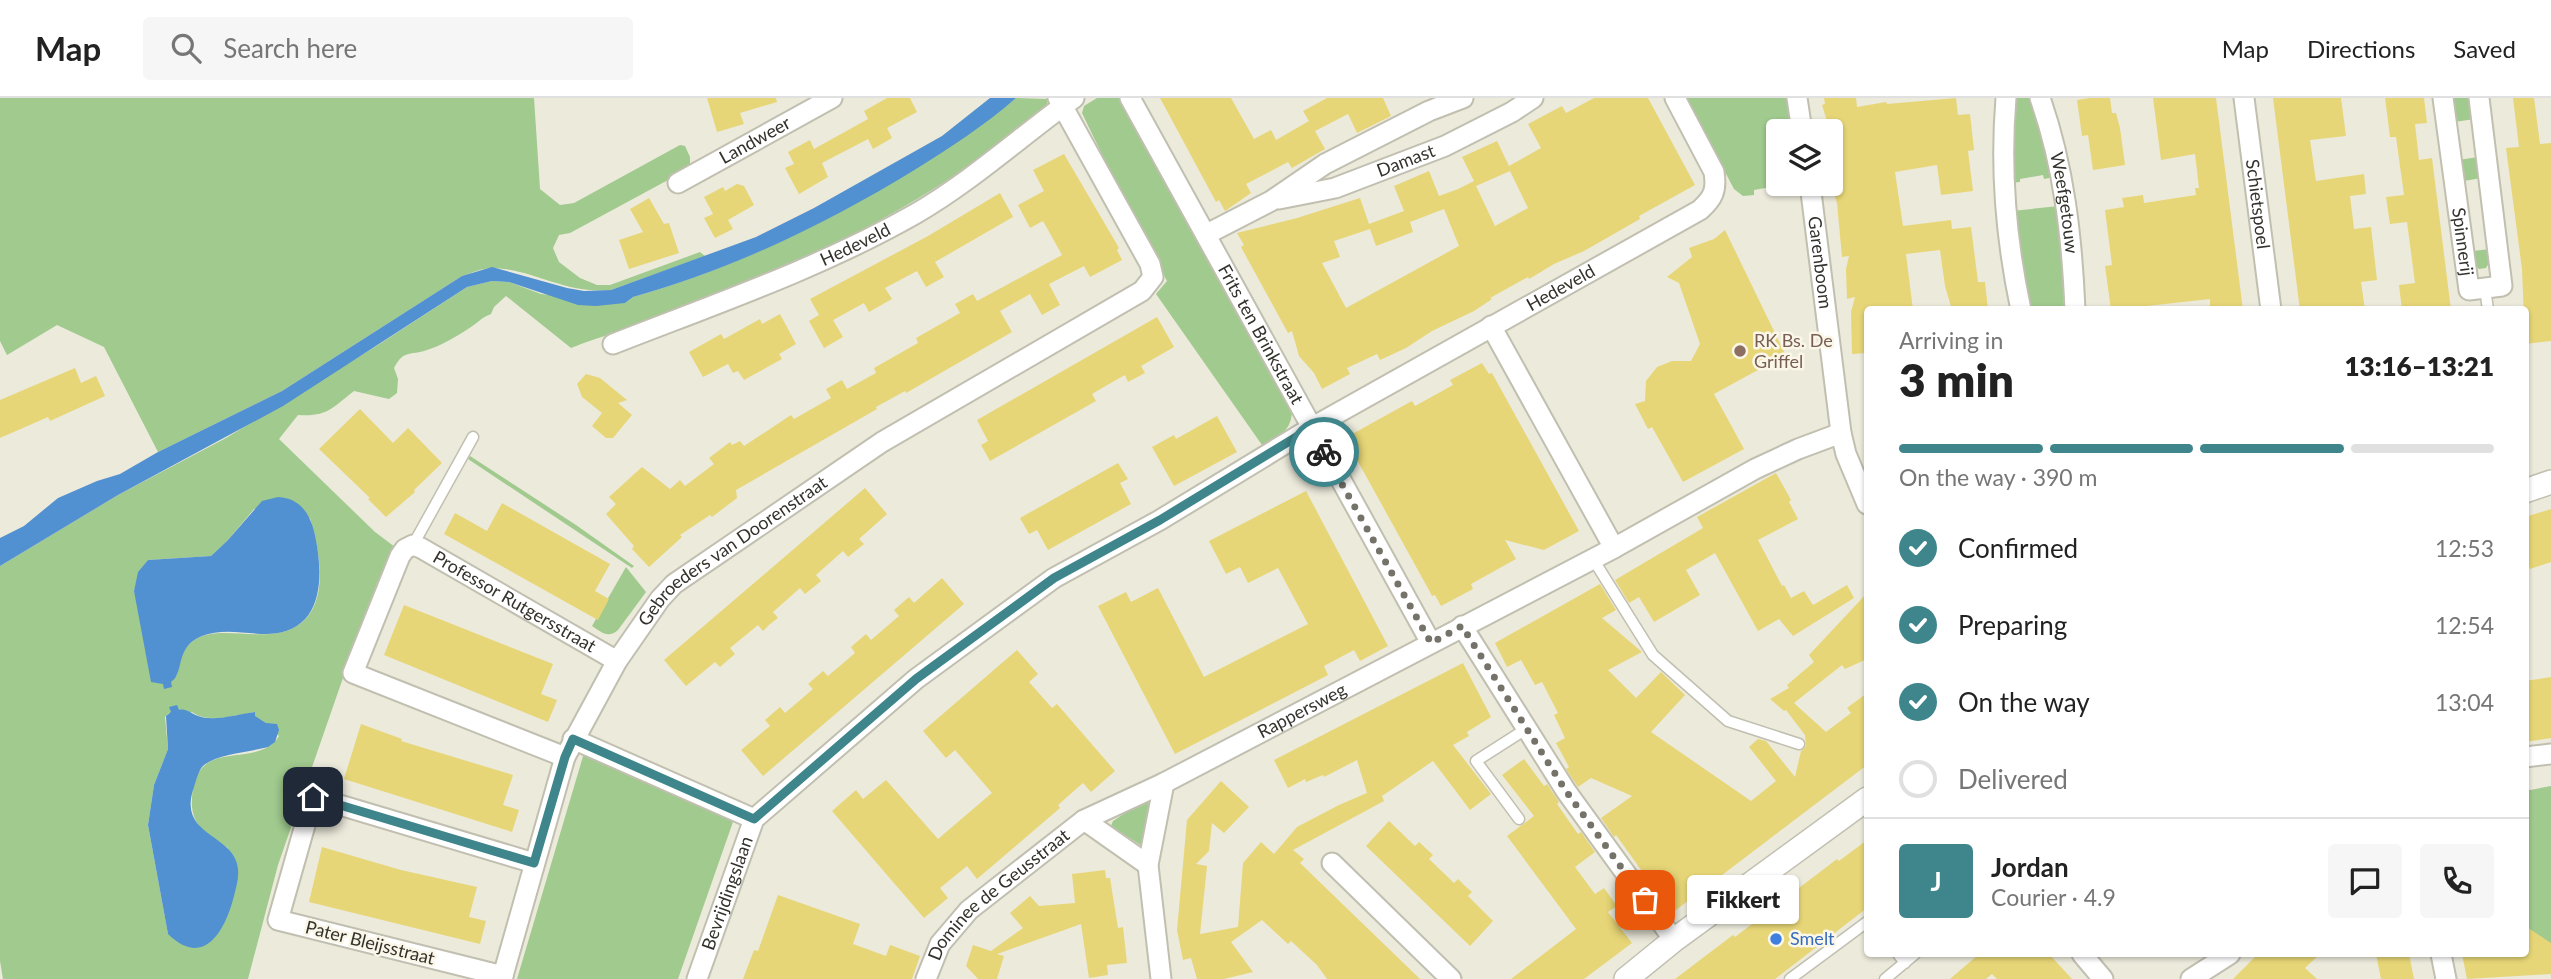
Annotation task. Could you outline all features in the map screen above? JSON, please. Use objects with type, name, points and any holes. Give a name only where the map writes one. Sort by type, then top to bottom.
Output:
[{"type":"street","name":"Landweer","points":[[678,183],[832,98]]},
{"type":"street","name":"Frits ten Brinkstraat","points":[[1130,98],[1207,233],[1311,428],[1431,643]]},
{"type":"street","name":"Damast","points":[[1207,233],[1271,201],[1325,164],[1429,111],[1463,98]]},
{"type":"street","name":"Damast","points":[[1271,201],[1335,188],[1445,146],[1534,98]]},
{"type":"street","name":"Hedeveld","points":[[1311,428],[1700,210],[1713,198],[1716,186],[1714,173],[1675,98]]},
{"type":"street","points":[[1797,98],[1800,119]]},
{"type":"street","points":[[2006,98],[2004,191],[2013,271],[2020,306]]},
{"type":"street","name":"Weefgetouw","points":[[2040,98],[2063,184],[2073,265],[2075,306]]},
{"type":"street","name":"Schietspoel","points":[[2244,98],[2270,306]]},
{"type":"street","name":"Spinnerij","points":[[2443,98],[2469,290],[2502,286],[2479,98]]},
{"type":"street","name":"Hedeveld","points":[[614,344],[791,275],[916,213],[1004,153],[1065,101]]},
{"type":"street","name":"Gebroeders van Doorenstraat","points":[[503,977],[569,748],[617,661],[660,599],[674,584],[882,442],[1142,291],[1153,277],[1150,264],[1065,101]]},
{"type":"street","name":"Garenboom","points":[[1812,196],[1841,433],[1846,454],[1864,497]]},
{"type":"street","points":[[1491,326],[1614,548]]},
{"type":"street","name":"Bevrijdingslaan","points":[[697,979],[754,819],[916,679],[1054,578],[1160,520],[1311,428]]},
{"type":"street","name":"Rappersweg","points":[[1164,783],[1614,548],[1755,469],[1841,433]]},
{"type":"street","points":[[2529,490],[2551,482]]},
{"type":"street","points":[[409,547],[400,556],[353,674],[569,748],[754,819]]},
{"type":"street","name":"Professor Rutgersstraat","points":[[409,547],[617,661]]},
{"type":"street","points":[[1462,626],[1566,791],[1674,940]]},
{"type":"street","points":[[2529,757],[2551,754]]},
{"type":"street","points":[[1161,979],[1148,865],[1164,783]]},
{"type":"street","name":"Dominee de Geusstraat","points":[[926,979],[940,944],[969,910],[1084,820],[1164,783]]},
{"type":"street","name":"Pater Bleijsstraat","points":[[503,977],[278,920],[313,797],[534,863]]},
{"type":"street","points":[[1626,979],[1674,940],[1864,801]]},
{"type":"street","name":"Dominee de Geusstraat","points":[[1084,820],[1148,865]]},
{"type":"street","points":[[1332,863],[1451,979]]},
{"type":"street","points":[[2085,957],[2103,979]]},
{"type":"street","points":[[2191,979],[2225,957]]},
{"type":"street","points":[[2442,957],[2446,979]]},
{"type":"lane","points":[[2485,288],[2487,306]]},
{"type":"lane","name":"Professor Rutgersstraat","points":[[409,547],[473,437]]},
{"type":"lane","points":[[1593,559],[1653,655],[1728,721],[1799,744]]},
{"type":"lane","points":[[1519,819],[1476,761],[1526,729]]},
{"type":"lane","points":[[1790,979],[1864,924]]},
{"type":"lane","points":[[1885,979],[1901,958]]},
{"type":"green space","points":[[0,98],[534,98],[540,189],[560,205],[574,203],[680,145],[685,146],[690,157],[690,164],[668,180],[570,233],[559,235],[553,248],[559,262],[580,278],[597,285],[610,285],[700,252],[705,256],[611,290],[579,289],[523,273],[494,268],[462,276],[282,391],[158,452],[104,347],[57,325],[7,355],[0,341]]},
{"type":"green space","points":[[1016,98],[1048,99],[1047,104],[1037,114],[996,147],[953,176],[865,228],[772,273],[663,317],[571,348],[506,296],[494,307],[491,314],[443,344],[401,358],[394,368],[398,379],[397,393],[389,399],[354,391],[323,413],[298,415],[279,439],[375,532],[395,547],[377,583],[278,865],[248,979],[3,979],[0,961],[0,566],[118,495],[226,438],[467,287],[492,281],[509,282],[541,294],[625,303],[633,297],[756,253],[834,215],[910,171]],"holes":[[[254,509],[310,518],[320,569],[315,603],[308,616],[296,627],[278,633],[215,633],[201,636],[190,643],[182,656],[177,675],[170,679],[134,591],[139,572],[148,560],[211,556]],[[192,712],[198,716],[214,718],[255,712],[254,716],[279,736],[269,746],[256,752],[215,760],[204,766],[196,779],[192,808],[197,823],[207,834],[228,848],[168,934],[148,825],[154,785],[168,749],[165,717],[169,713],[172,715]]]},
{"type":"green space","points":[[1097,98],[1120,98],[1292,407],[1288,427],[1269,442],[1262,445],[1156,294],[1167,281],[1149,249],[1151,243],[1108,167],[1082,113],[1084,106]]},
{"type":"green space","points":[[1686,98],[1787,98],[1790,119],[1766,119],[1766,188],[1754,190],[1754,195],[1743,196],[1734,189]]},
{"type":"green space","points":[[2012,98],[2033,98],[2053,177],[2044,179],[2043,175],[2010,183]]},
{"type":"green space","points":[[2451,98],[2472,98],[2475,119],[2454,122]]},
{"type":"green space","points":[[2478,157],[2481,178],[2464,181],[2473,251],[2490,249],[2490,261],[2486,268],[2479,269],[2472,262],[2459,160]]},
{"type":"green space","points":[[2059,206],[2067,306],[2026,306],[2012,211]]},
{"type":"green space","points":[[470,456],[634,566],[632,568],[468,459]]},
{"type":"green space","points":[[626,567],[646,592],[618,630],[605,634],[592,626]]},
{"type":"green space","points":[[584,753],[734,819],[678,979],[517,979]]},
{"type":"green space","points":[[2551,786],[2551,949],[2534,951],[2529,930],[2529,790]]},
{"type":"green space","points":[[1148,798],[1155,800],[1142,846],[1111,826],[1113,821]]},
{"type":"water","points":[[990,98],[1016,98],[968,135],[883,189],[779,243],[707,273],[633,297],[625,303],[578,305],[509,282],[492,281],[467,287],[283,406],[118,495],[0,566],[0,538],[24,526],[58,498],[120,474],[158,452],[282,391],[462,276],[492,267],[567,288],[584,291],[611,290],[756,237],[814,208],[942,136]]},
{"type":"water","points":[[278,497],[291,500],[302,507],[314,531],[319,582],[310,612],[301,623],[286,631],[267,634],[218,632],[202,636],[187,647],[178,673],[171,682],[172,687],[164,689],[163,684],[151,682],[134,591],[138,572],[148,560],[211,556],[262,501]]},
{"type":"water","points":[[177,705],[179,710],[186,710],[204,718],[255,712],[255,716],[266,723],[277,724],[279,730],[275,742],[268,747],[215,759],[202,767],[198,774],[191,803],[193,816],[199,825],[235,857],[238,876],[230,909],[219,933],[202,947],[192,948],[168,934],[148,825],[154,785],[168,749],[166,716],[171,712],[169,707]]},
{"type":"building","points":[[707,98],[776,98],[777,102],[740,113],[744,124],[717,132]]},
{"type":"building","points":[[887,98],[910,98],[917,112],[887,128],[892,138],[873,149],[868,139],[822,163],[828,177],[799,194],[785,168],[794,164],[788,152],[810,140],[814,149],[868,119],[864,111]]},
{"type":"building","points":[[1160,98],[1231,98],[1254,139],[1271,130],[1276,140],[1309,121],[1303,111],[1327,98],[1383,98],[1391,116],[1357,133],[1348,114],[1315,131],[1325,149],[1292,168],[1288,162],[1246,184],[1251,193],[1225,211],[1219,200],[1216,202]]},
{"type":"building","points":[[1594,98],[1648,98],[1695,185],[1584,251],[1529,279],[1528,277],[1490,298],[1492,299],[1474,311],[1432,331],[1406,348],[1380,360],[1377,354],[1347,368],[1350,374],[1322,389],[1314,373],[1299,356],[1292,331],[1288,333],[1241,247],[1244,245],[1237,233],[1360,198],[1369,224],[1404,211],[1394,186],[1429,171],[1439,196],[1458,189],[1474,181],[1462,157],[1497,141],[1509,166],[1541,148],[1528,124],[1562,106],[1566,113]],"holes":[[[1510,171],[1528,208],[1495,226],[1476,186]],[[1444,209],[1459,246],[1346,308],[1322,263],[1340,257],[1334,241],[1370,229],[1376,246],[1413,232],[1410,222]]]},
{"type":"building","points":[[1824,98],[1856,98],[1857,107],[1886,102],[1956,98],[1958,115],[1970,114],[1974,150],[1968,151],[1973,191],[1941,195],[1937,165],[1895,172],[1903,226],[1951,220],[1952,229],[1971,227],[1978,282],[1985,282],[1988,306],[1951,306],[1940,250],[1906,254],[1912,306],[1864,306],[1864,353],[1852,354],[1851,312],[1855,297],[1847,299],[1846,269],[1849,256],[1842,257],[1835,196],[1843,196],[1843,119],[1826,119],[1822,105],[1825,104]]},
{"type":"building","points":[[2110,98],[2112,113],[2116,113],[2120,128],[2125,165],[2093,170],[2088,135],[2082,136],[2077,100]]},
{"type":"building","points":[[2153,98],[2216,98],[2242,306],[2210,306],[2210,299],[2147,306],[2110,306],[2105,266],[2112,265],[2105,210],[2124,207],[2122,198],[2143,195],[2144,203],[2196,195],[2195,188],[2199,188],[2195,154],[2161,160]]},
{"type":"building","points":[[2273,98],[2341,98],[2346,136],[2310,140],[2316,181],[2364,174],[2366,194],[2350,196],[2354,229],[2371,227],[2377,280],[2361,282],[2364,306],[2299,306]]},
{"type":"building","points":[[2385,98],[2424,98],[2427,123],[2415,124],[2419,160],[2432,158],[2450,306],[2402,306],[2399,285],[2415,283],[2407,222],[2390,224],[2386,197],[2404,195],[2396,137],[2390,137]]},
{"type":"building","points":[[2513,98],[2534,98],[2540,144],[2551,143],[2551,341],[2529,344],[2529,306],[2523,306],[2522,269],[2506,148],[2519,147]]},
{"type":"building","points":[[1064,154],[1119,248],[1117,250],[1122,260],[1090,277],[1084,266],[1049,284],[1060,305],[1042,315],[1030,294],[1000,311],[1012,332],[906,393],[905,391],[876,407],[877,409],[736,490],[737,498],[712,517],[710,515],[680,535],[682,537],[649,567],[606,514],[616,504],[609,497],[642,467],[670,489],[680,480],[685,486],[714,464],[709,458],[730,442],[732,445],[740,441],[744,446],[791,415],[794,419],[831,398],[826,389],[842,380],[847,389],[876,373],[874,368],[918,343],[916,338],[960,313],[955,304],[973,294],[977,301],[1062,255],[1043,221],[1030,228],[1018,205],[1044,191],[1033,170]]},
{"type":"building","points":[[737,184],[744,186],[754,205],[728,220],[733,229],[715,238],[704,218],[713,214],[704,197],[723,187],[725,191]]},
{"type":"building","points":[[1000,193],[1013,217],[935,262],[944,277],[926,287],[917,271],[885,288],[892,299],[869,312],[864,303],[833,320],[843,337],[824,348],[809,321],[819,315],[810,299],[928,236]]},
{"type":"building","points":[[649,198],[664,224],[669,223],[679,253],[629,269],[619,240],[643,232],[630,209]]},
{"type":"building","name":"RK Bs. De Griffel","points":[[1725,230],[1787,358],[1767,365],[1714,394],[1744,449],[1683,482],[1652,427],[1648,429],[1635,404],[1645,401],[1646,381],[1657,367],[1672,361],[1691,361],[1700,344],[1679,283],[1667,277],[1692,257],[1689,248],[1714,239]]},
{"type":"building","points":[[780,314],[796,344],[779,354],[782,359],[744,380],[738,371],[733,373],[728,364],[703,377],[689,352],[721,334],[724,339],[760,319],[762,324]]},
{"type":"building","points":[[1157,317],[1174,347],[1141,366],[1145,373],[1128,382],[1125,375],[1109,384],[1092,394],[1096,401],[990,461],[981,445],[988,441],[977,420]]},
{"type":"building","points":[[1482,363],[1489,374],[1492,373],[1579,531],[1544,550],[1505,540],[1516,559],[1471,584],[1473,589],[1441,606],[1435,595],[1432,596],[1345,438],[1412,401],[1415,406],[1453,385],[1450,380]]},
{"type":"building","points":[[75,368],[81,383],[96,376],[105,396],[50,421],[48,417],[0,438],[0,400]]},
{"type":"building","points":[[586,374],[600,378],[627,400],[618,403],[632,415],[613,438],[606,438],[592,426],[602,413],[582,397],[577,384]]},
{"type":"building","points":[[360,409],[393,443],[408,428],[442,463],[415,492],[386,517],[319,449]]},
{"type":"building","points":[[1217,416],[1237,452],[1174,486],[1152,447],[1174,435],[1176,439]]},
{"type":"building","points":[[1118,463],[1128,479],[1120,483],[1131,504],[1048,550],[1037,530],[1029,534],[1020,518]]},
{"type":"building","points":[[1776,473],[1798,519],[1758,540],[1782,586],[1784,585],[1791,598],[1804,591],[1813,605],[1847,585],[1854,598],[1793,636],[1779,619],[1758,631],[1715,553],[1686,570],[1700,595],[1654,622],[1639,597],[1629,603],[1615,580],[1703,528],[1697,517]]},
{"type":"building","points":[[865,488],[887,514],[859,539],[864,544],[848,557],[843,551],[816,575],[821,581],[805,594],[800,588],[773,612],[778,618],[763,631],[758,625],[730,648],[735,654],[720,667],[715,662],[686,686],[664,660]]},
{"type":"building","points":[[1306,491],[1388,646],[1360,661],[1354,650],[1324,666],[1328,675],[1175,754],[1098,606],[1126,592],[1131,602],[1158,588],[1204,677],[1308,624],[1278,568],[1248,583],[1240,567],[1226,574],[1209,541]]},
{"type":"building","points":[[502,503],[610,564],[595,591],[609,599],[598,620],[444,534],[455,513],[487,531]]},
{"type":"building","points":[[2551,509],[2551,562],[2530,569],[2529,566],[2529,516]]},
{"type":"building","points":[[942,578],[964,604],[763,776],[741,750],[770,726],[765,720],[780,707],[785,713],[813,689],[808,684],[823,671],[828,676],[855,653],[851,647],[866,634],[871,640],[899,616],[894,610],[909,597],[914,603]]},
{"type":"building","points":[[1600,584],[1616,610],[1602,618],[1642,652],[1608,670],[1636,698],[1661,672],[1685,695],[1651,732],[1751,801],[1776,781],[1749,747],[1758,739],[1766,741],[1795,777],[1801,751],[1806,746],[1805,735],[1786,710],[1770,699],[1789,688],[1787,685],[1814,662],[1809,655],[1864,596],[1864,660],[1845,669],[1842,665],[1794,703],[1826,732],[1851,713],[1847,708],[1864,695],[1864,767],[1672,913],[1601,818],[1632,796],[1591,778],[1578,787],[1566,769],[1569,767],[1556,743],[1565,738],[1554,715],[1558,713],[1542,682],[1535,685],[1521,660],[1507,667],[1495,643]]},
{"type":"building","points":[[404,605],[553,664],[541,694],[557,700],[548,722],[384,655]]},
{"type":"building","points":[[1017,650],[1038,674],[1029,682],[1052,708],[1057,704],[1115,771],[1091,792],[1083,783],[1058,805],[1060,808],[977,879],[967,866],[940,888],[948,898],[924,918],[832,811],[856,790],[863,799],[886,780],[938,839],[992,793],[955,750],[946,758],[923,731]]},
{"type":"building","points":[[1463,663],[1491,717],[1467,732],[1469,736],[1453,745],[1491,794],[1470,810],[1433,761],[1382,796],[1384,801],[1293,850],[1304,859],[1300,863],[1420,979],[1327,979],[1317,965],[1291,941],[1288,944],[1262,920],[1231,942],[1253,972],[1224,979],[1197,979],[1191,958],[1183,960],[1177,930],[1187,820],[1221,781],[1249,807],[1224,833],[1212,823],[1209,851],[1196,864],[1207,866],[1200,934],[1238,927],[1243,863],[1261,842],[1274,854],[1297,827],[1367,793],[1357,760],[1324,777],[1323,775],[1306,782],[1305,779],[1288,788],[1274,760]]},
{"type":"building","points":[[2551,677],[2551,738],[2529,741],[2529,680]]},
{"type":"building","points":[[361,724],[402,739],[401,741],[513,775],[503,805],[519,810],[512,832],[344,779]]},
{"type":"building","points":[[1524,759],[1544,786],[1547,784],[1578,834],[1581,832],[1595,852],[1575,867],[1595,894],[1604,888],[1617,906],[1608,912],[1632,943],[1584,979],[1511,979],[1576,929],[1507,836],[1534,816],[1502,775]]},
{"type":"building","points":[[1389,821],[1415,846],[1419,842],[1433,855],[1429,859],[1454,883],[1458,879],[1472,892],[1468,896],[1493,921],[1470,946],[1366,846]]},
{"type":"building","points":[[1864,842],[1864,910],[1775,979],[1675,979],[1837,859],[1839,861]]},
{"type":"building","points":[[322,847],[401,870],[477,887],[469,917],[486,921],[480,944],[309,902]]},
{"type":"building","points":[[1105,870],[1106,878],[1110,878],[1118,928],[1123,927],[1127,963],[1107,965],[1108,975],[1089,978],[1081,924],[997,954],[1004,956],[997,979],[978,979],[966,966],[973,945],[991,951],[1023,928],[1010,913],[1030,896],[1039,906],[1075,903],[1072,874]]},
{"type":"building","points":[[778,895],[860,924],[853,944],[886,956],[890,945],[920,956],[912,979],[743,979],[754,950],[758,951]]},
{"type":"building","points":[[2529,929],[2551,943],[2551,974],[2467,979],[2463,957],[2529,957]]},
{"type":"building","points":[[1976,957],[2052,957],[2072,979],[1997,979],[1992,974],[1986,979],[1950,979]]},
{"type":"building","points":[[2255,957],[2317,957],[2305,968],[2317,979],[2233,979]]},
{"type":"building","points":[[2377,957],[2410,957],[2414,979],[2381,979]]},
{"type":"way so far","points":[[1324,452],[1431,643],[1462,626],[1566,791],[1645,900]]},
{"type":"place","name":"RK Bs. De Griffel","points":[[1740,351]]},
{"type":"place","name":"Fikkert","points":[[1645,900]]},
{"type":"place","name":"Smelt","points":[[1776,939]]},
{"type":"route","points":[[313,797],[534,863],[565,757],[573,739],[754,819],[916,679],[1054,578],[1160,520],[1311,428],[1324,452]]}]
